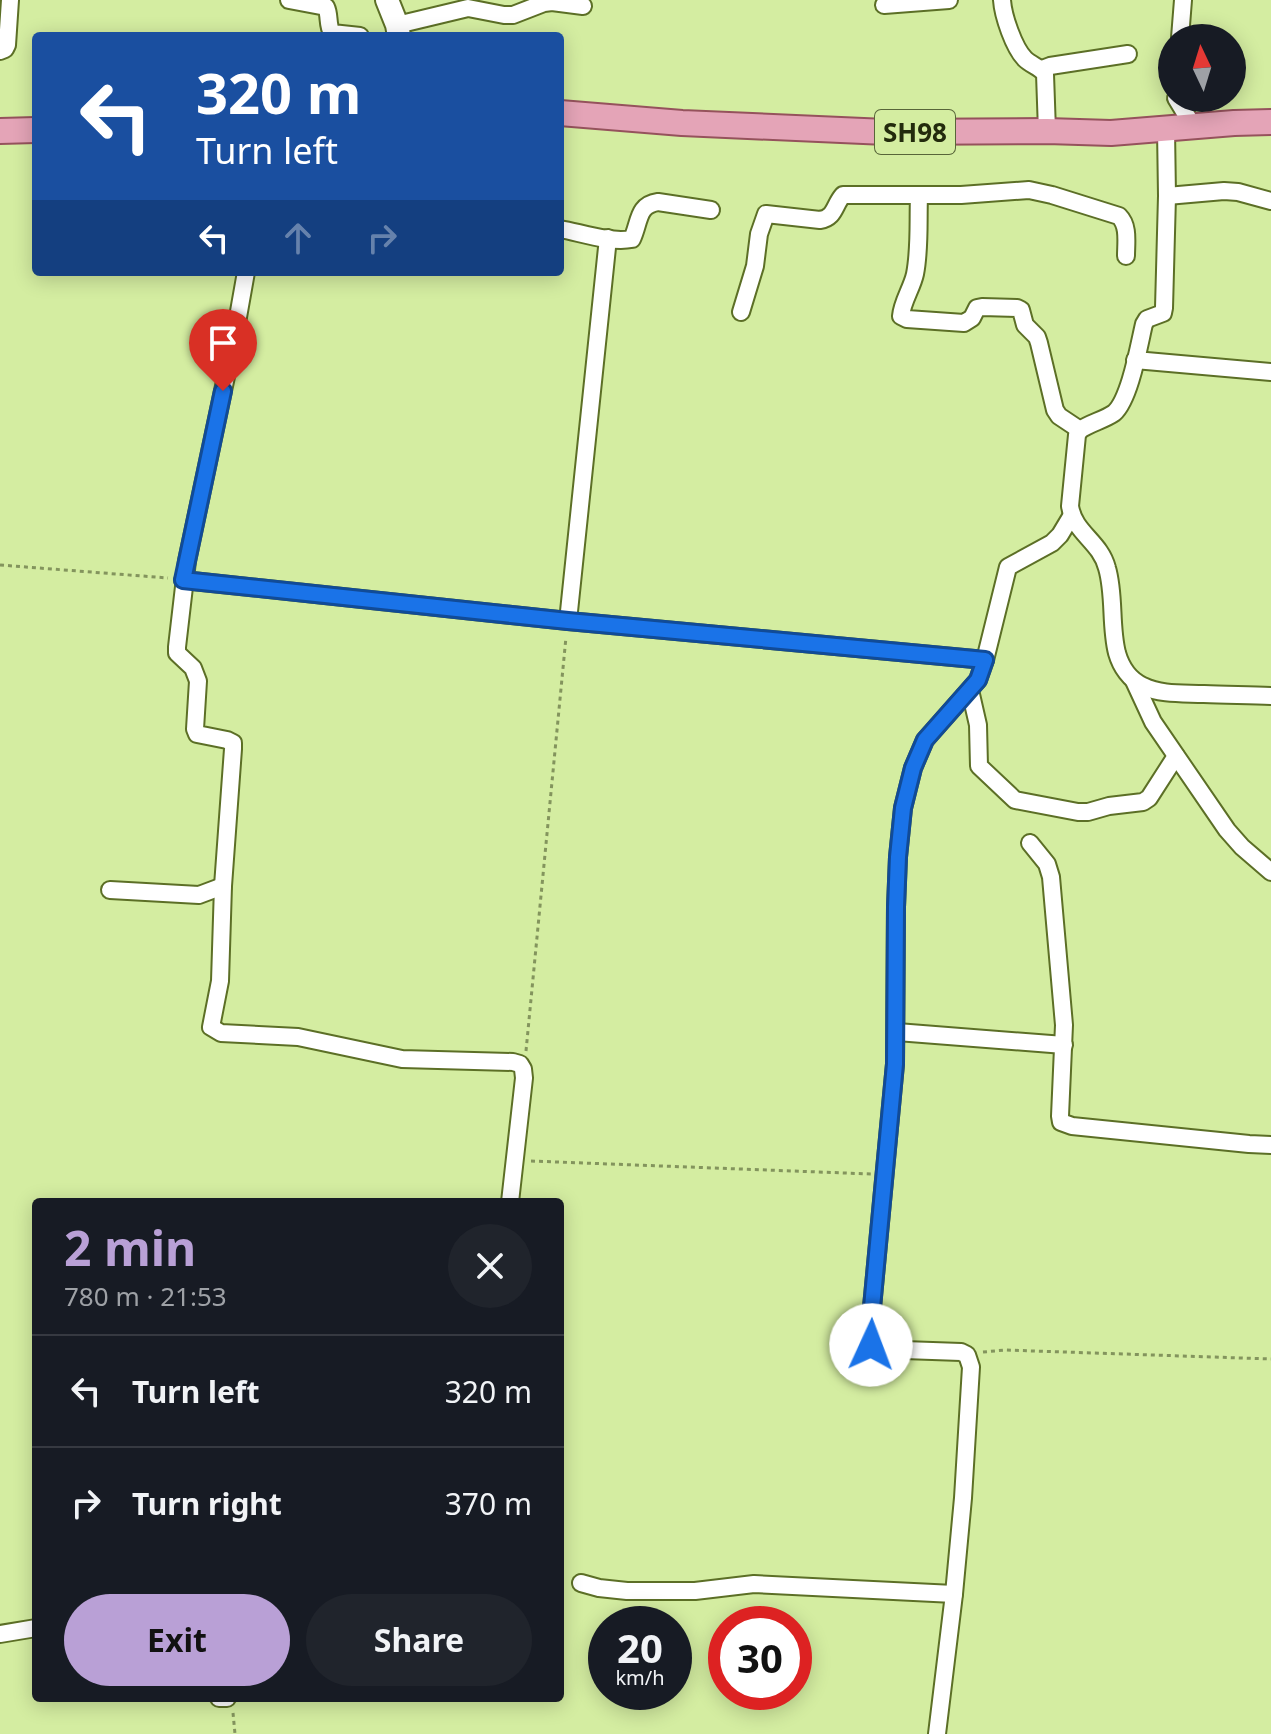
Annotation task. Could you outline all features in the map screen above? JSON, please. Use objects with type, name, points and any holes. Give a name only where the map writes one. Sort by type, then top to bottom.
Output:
[{"type":"main road","name":"SH98","points":[[564,113],[682,123],[886,132],[1111,133],[1271,122]]},
{"type":"main road","points":[[0,131],[32,130]]},
{"type":"street","points":[[0,51],[7,45],[10,0]]},
{"type":"street","points":[[289,0],[326,7],[332,32]]},
{"type":"street","points":[[387,0],[398,30],[469,4],[513,15],[552,2],[583,6]]},
{"type":"street","points":[[884,5],[949,0]]},
{"type":"street","points":[[1002,0],[1018,51],[1042,69],[1046,78],[1047,131]]},
{"type":"street","points":[[1181,24],[1183,0]]},
{"type":"street","points":[[1042,69],[1128,54]]},
{"type":"street","points":[[1184,112],[1193,126]]},
{"type":"street","points":[[1166,129],[1163,313],[1144,324],[1127,392],[1117,410],[1080,430],[1077,435],[1070,506],[1075,523],[1097,545],[1105,560],[1110,579],[1117,653],[1147,711],[1233,838],[1271,872]]},
{"type":"street","points":[[741,312],[766,214],[820,220],[831,216],[843,195],[919,196],[1029,190],[1119,216],[1126,229],[1126,256]]},
{"type":"street","points":[[1167,196],[1224,191],[1271,201]]},
{"type":"street","points":[[919,196],[915,276],[901,316],[964,323],[970,321],[977,308],[1021,310],[1025,325],[1037,337],[1055,410],[1080,430]]},
{"type":"street","points":[[564,230],[627,240],[632,239],[642,209],[651,203],[711,210]]},
{"type":"street","points":[[568,621],[608,238]]},
{"type":"street","points":[[245,276],[183,580],[177,653],[196,674],[198,681],[197,734],[233,743],[220,981],[211,1027],[221,1033],[298,1037],[402,1059],[520,1064],[524,1078],[510,1198]]},
{"type":"street","points":[[1135,360],[1271,372]]},
{"type":"street","points":[[937,1734],[963,1498],[971,1367],[967,1355],[961,1352],[882,1350],[875,1349],[869,1339],[897,1032],[898,857],[906,795],[913,768],[925,740],[978,680],[1008,567],[1056,540],[1072,515]]},
{"type":"street","points":[[183,580],[568,621],[985,660]]},
{"type":"street","points":[[1134,681],[1171,693],[1271,696]]},
{"type":"street","points":[[970,690],[978,725],[979,766],[1015,800],[1078,812],[1137,804],[1149,798],[1176,756]]},
{"type":"street","points":[[1030,843],[1047,864],[1051,877],[1063,1007],[1061,1122],[1066,1125],[1271,1145]]},
{"type":"street","points":[[110,890],[199,895],[223,886]]},
{"type":"street","points":[[897,1032],[1064,1045]]},
{"type":"street","points":[[581,1583],[610,1590],[640,1591],[695,1591],[754,1584],[954,1594]]},
{"type":"street","points":[[0,1634],[32,1629]]},
{"type":"path","points":[[0,565],[183,580]]},
{"type":"path","points":[[520,1064],[527,1051],[568,621]]},
{"type":"path","points":[[515,1160],[883,1174]]},
{"type":"path","points":[[967,1355],[1005,1350],[1271,1359]]},
{"type":"path","points":[[229,1702],[235,1734]]},
{"type":"route","points":[[223,391],[183,580],[568,621],[985,660],[978,680],[925,740],[913,768],[903,808],[896,907],[897,1032],[869,1339],[871,1345]]}]
